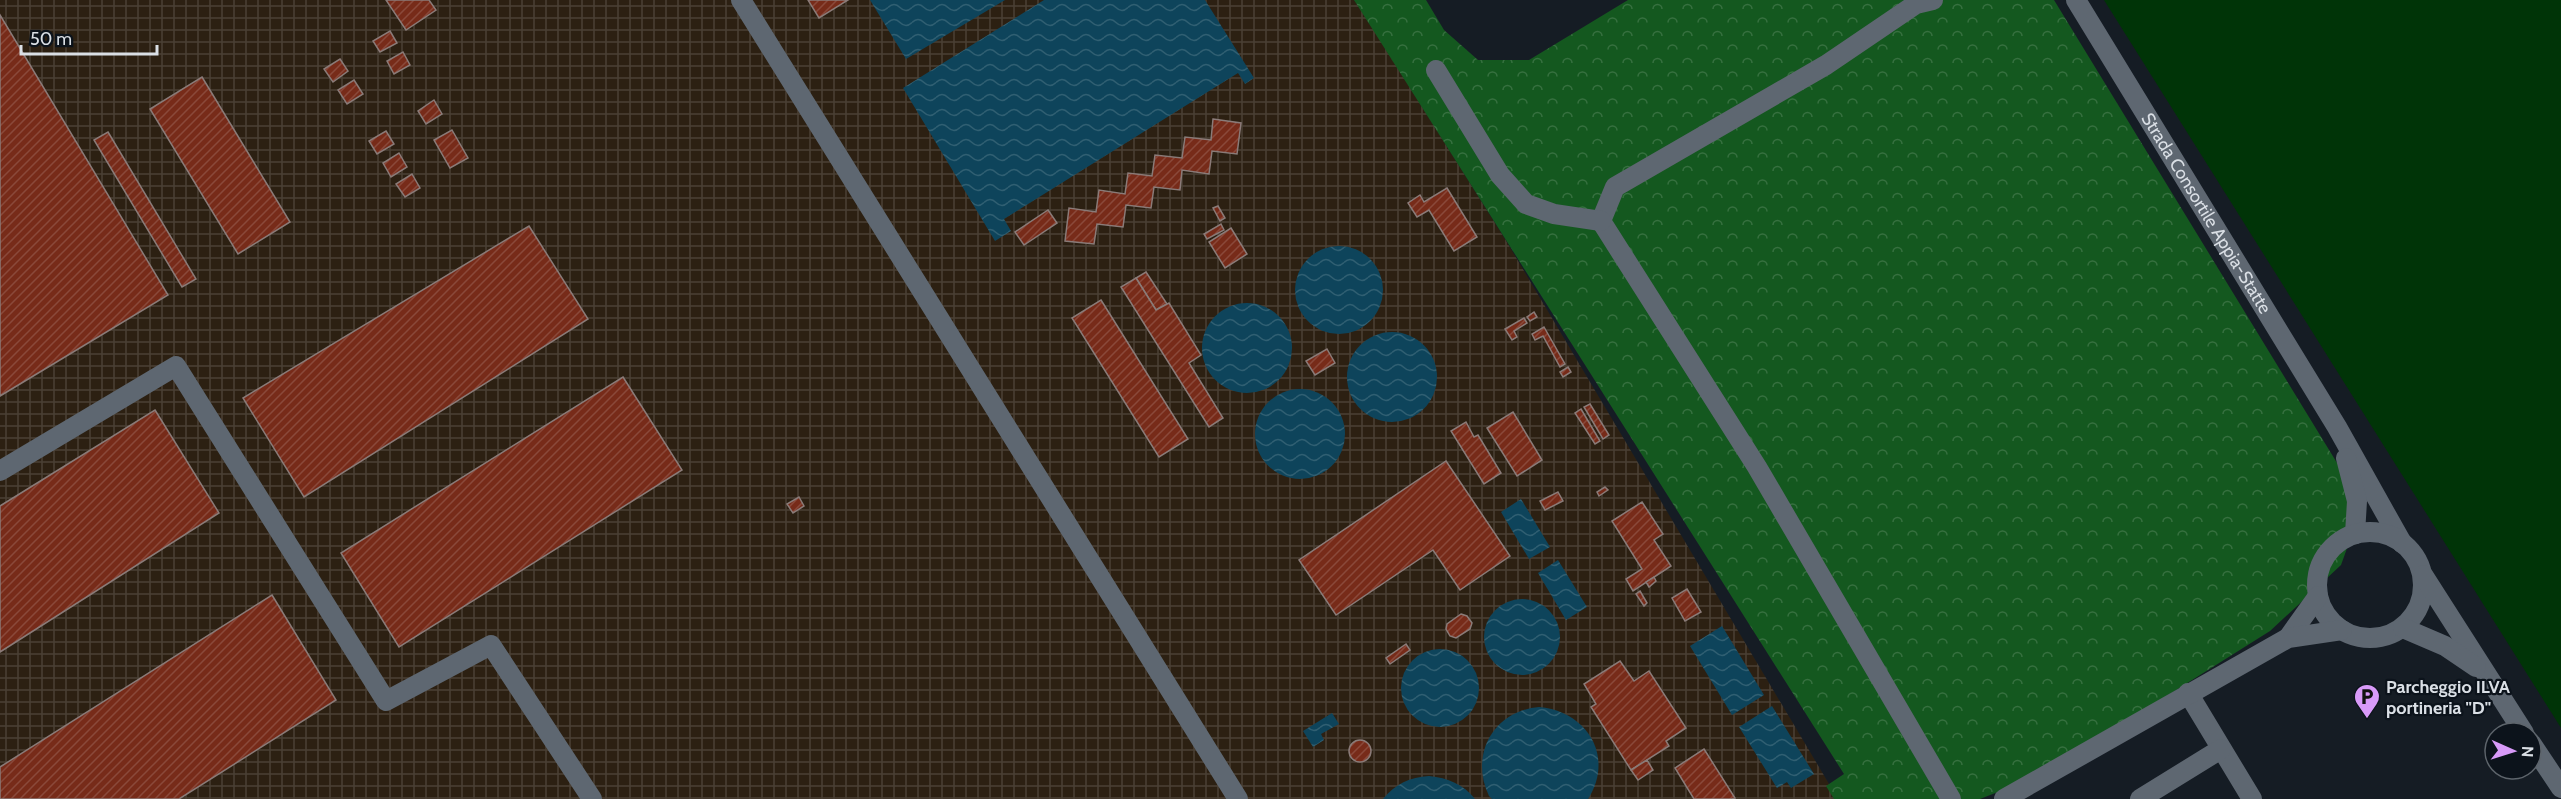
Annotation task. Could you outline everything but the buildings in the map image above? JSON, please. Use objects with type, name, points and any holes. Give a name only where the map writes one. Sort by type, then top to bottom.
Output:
[{"type":"street","points":[[741,0],[1238,799]]},
{"type":"street","name":"Strada Consortile Appia-Statte","points":[[2076,0],[2337,427],[2402,543]]},
{"type":"street","points":[[1601,221],[1615,187],[1826,65],[1923,1]]},
{"type":"street","points":[[1436,70],[1500,175],[1526,204],[1554,214],[1601,221],[1757,467],[1951,799]]},
{"type":"street","points":[[0,471],[176,366],[386,701],[491,645],[592,799]]},
{"type":"street","name":"Strada Consortile Appia-Statte","points":[[2337,427],[2357,501],[2355,534]]},
{"type":"street","points":[[2423,575],[2420,604],[2413,617],[2403,628],[2373,639],[2357,637],[2342,630],[2331,621],[2318,596],[2317,580],[2321,565],[2329,552],[2341,541],[2355,534],[2371,532],[2388,535],[2402,543],[2415,557],[2423,575],[2516,721]]},
{"type":"street","points":[[2288,638],[2318,596]]},
{"type":"street","points":[[2403,628],[2445,646],[2483,672]]},
{"type":"street","points":[[2004,799],[2288,638],[2342,630]]},
{"type":"street","points":[[2188,693],[2252,799]]},
{"type":"street","points":[[2140,799],[2221,749]]},
{"type":"street","points":[[2543,761],[2561,788]]},
{"type":"shaded area","points":[[0,0],[1355,0],[1505,239],[1838,799],[0,799]]},
{"type":"green space","points":[[1354,0],[1426,0],[1444,30],[1478,60],[1529,60],[1628,0],[2054,0],[2345,476],[2355,526],[2341,565],[2270,631],[2041,775],[1980,799],[1834,799],[1826,786],[1844,774]]},
{"type":"green space","points":[[2104,0],[2561,0],[2561,728]]},
{"type":"water","points":[[870,0],[1005,0],[906,59]]},
{"type":"water","points":[[1044,0],[1205,0],[1254,78],[1245,84],[1238,73],[1004,219],[1011,231],[995,241],[903,88]]},
{"type":"water","points":[[1330,246],[1348,246],[1364,253],[1376,265],[1383,281],[1383,299],[1376,315],[1364,327],[1348,334],[1330,334],[1314,327],[1302,315],[1295,299],[1295,281],[1302,265],[1314,253]]},
{"type":"water","points":[[1247,303],[1264,307],[1279,316],[1288,331],[1292,348],[1288,365],[1279,380],[1264,389],[1247,393],[1230,389],[1215,380],[1206,365],[1202,348],[1206,331],[1215,316],[1230,307]]},
{"type":"water","points":[[1392,332],[1409,336],[1424,345],[1433,360],[1437,377],[1433,394],[1424,409],[1409,418],[1392,422],[1375,418],[1360,409],[1351,394],[1347,377],[1351,360],[1360,345],[1375,336]]},
{"type":"water","points":[[1300,389],[1317,393],[1332,402],[1341,417],[1345,434],[1341,451],[1332,466],[1317,475],[1300,479],[1283,475],[1268,466],[1259,451],[1255,434],[1259,417],[1268,402],[1283,393]]},
{"type":"water","points":[[1521,499],[1550,547],[1529,559],[1501,512]]},
{"type":"water","points":[[1558,560],[1587,607],[1566,620],[1538,573]]},
{"type":"water","points":[[1522,599],[1536,602],[1549,610],[1557,623],[1560,637],[1557,651],[1549,664],[1536,672],[1522,675],[1508,672],[1495,664],[1487,651],[1484,637],[1487,623],[1495,610],[1508,602]]},
{"type":"water","points":[[1722,626],[1764,695],[1732,715],[1690,646]]},
{"type":"water","points":[[1440,649],[1455,652],[1467,661],[1476,673],[1479,688],[1476,703],[1467,715],[1455,724],[1440,727],[1425,724],[1413,715],[1404,703],[1401,688],[1404,673],[1413,661],[1425,652]]},
{"type":"water","points":[[1772,706],[1814,774],[1791,788],[1787,782],[1777,788],[1739,727]]},
{"type":"water","points":[[1539,707],[1556,710],[1571,717],[1592,739],[1597,752],[1598,767],[1596,783],[1588,799],[1492,799],[1489,796],[1482,765],[1484,750],[1490,737],[1509,717],[1523,710]]},
{"type":"water","points":[[1332,713],[1339,724],[1321,734],[1324,740],[1313,747],[1303,731]]},
{"type":"water","points":[[1429,776],[1455,783],[1475,799],[1383,799],[1403,782]]},
{"type":"place","name":"Parcheggio ILVA portineria \"D\"","points":[[2367,720]]}]
